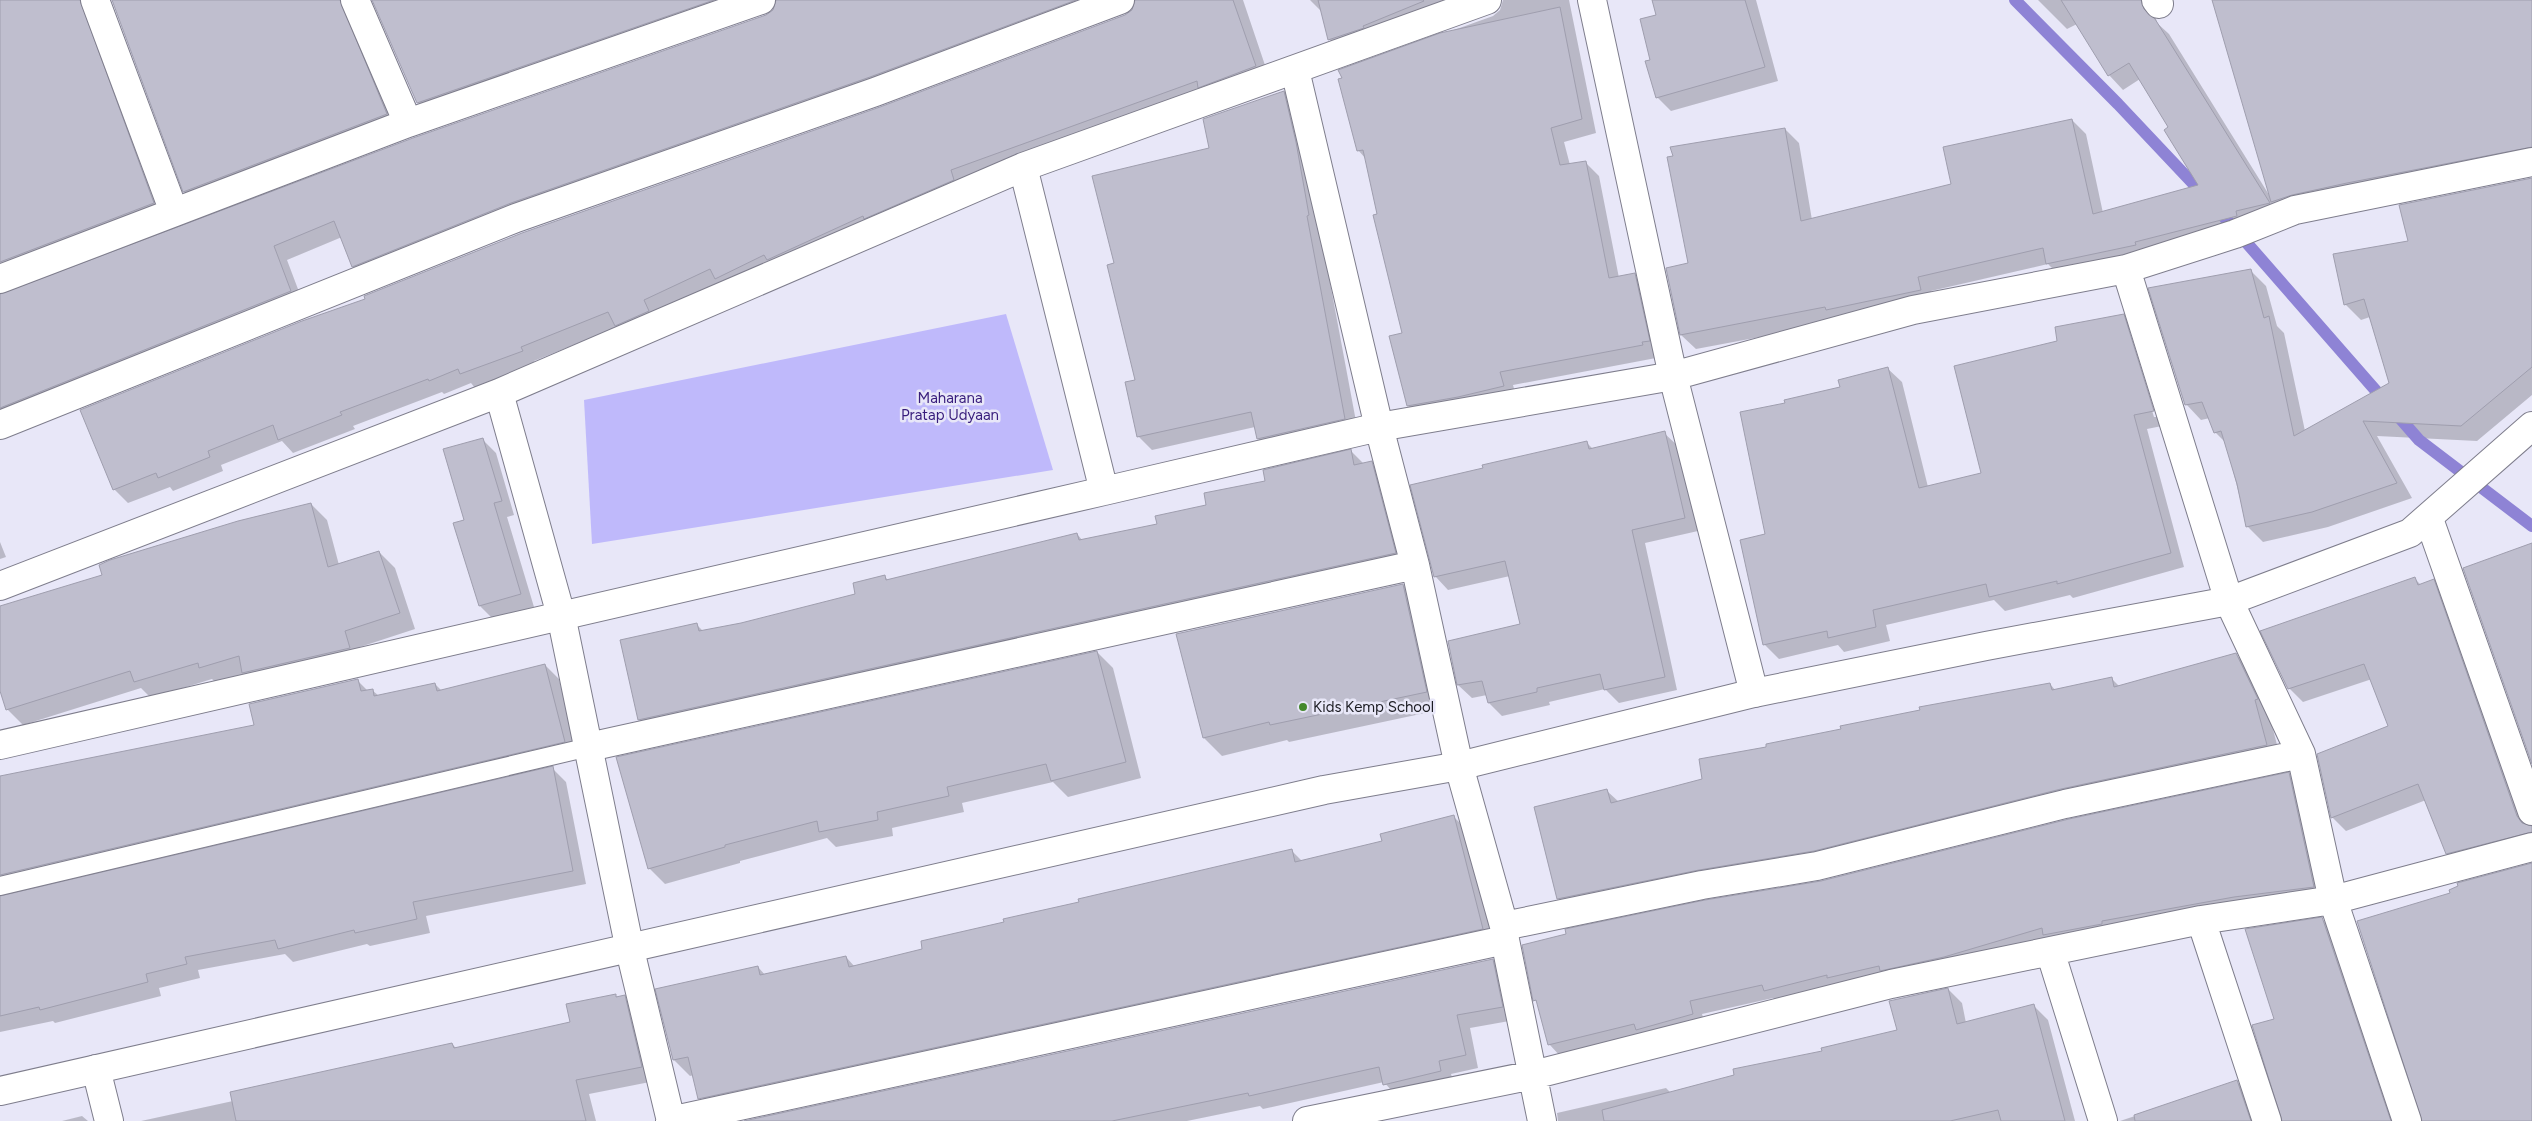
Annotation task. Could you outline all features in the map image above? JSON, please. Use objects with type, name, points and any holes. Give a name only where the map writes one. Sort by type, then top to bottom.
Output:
[{"type":"street","points":[[95,0],[174,212]]},
{"type":"street","points":[[355,0],[408,123]]},
{"type":"street","points":[[0,279],[408,123],[760,0]]},
{"type":"street","points":[[0,425],[516,218],[875,92],[1120,0]]},
{"type":"street","points":[[0,586],[499,393],[1023,167],[1487,0]]},
{"type":"street","points":[[1592,0],[1673,376],[1754,693]]},
{"type":"street","points":[[1295,70],[1379,427],[1415,564],[1459,766],[1504,933],[1542,1121]]},
{"type":"street","points":[[0,745],[1379,427],[1673,376],[1913,310],[2126,269],[2235,234],[2295,210],[2532,162]]},
{"type":"street","points":[[1023,167],[1104,491]]},
{"type":"street","points":[[2126,269],[2229,601],[2301,754],[2333,900],[2407,1121]]},
{"type":"street","points":[[499,393],[561,615],[630,950],[671,1121],[1504,933],[1702,885],[1817,866],[2065,804],[2301,754]]},
{"type":"street","points":[[0,1091],[630,950],[1324,790],[1459,766],[1754,693],[1986,646],[2229,601],[2410,533],[2429,519],[2450,498],[2532,426]]},
{"type":"street","points":[[2429,519],[2532,811]]},
{"type":"street","points":[[589,747],[1415,564]]},
{"type":"street","points":[[1307,1121],[1533,1074],[1891,984],[2201,920],[2333,900],[2532,847]]},
{"type":"street","points":[[2201,920],[2267,1121]]},
{"type":"street","points":[[2050,951],[2103,1121]]},
{"type":"street","points":[[96,1069],[109,1121]]},
{"type":"lane","points":[[0,886],[589,747]]},
{"type":"green space","name":"Maharana Pratap Udyaan","points":[[1006,314],[1053,470],[592,544],[584,400]]},
{"type":"building","points":[[0,0],[80,0],[154,203],[0,262]]},
{"type":"building","points":[[112,0],[340,0],[387,114],[183,192]]},
{"type":"building","points":[[372,0],[714,0],[417,103]]},
{"type":"building","points":[[776,0],[1076,0],[870,77],[511,203],[352,267],[334,221],[274,246],[291,291],[0,408],[0,294],[413,138],[766,15],[773,10]]},
{"type":"building","points":[[1135,0],[1233,0],[1256,66],[1198,88],[1197,81],[951,170],[954,180],[864,219],[863,216],[767,260],[764,255],[715,279],[710,269],[644,300],[649,311],[615,326],[608,312],[521,347],[523,351],[460,374],[458,369],[429,381],[428,379],[340,412],[342,415],[278,440],[273,425],[208,451],[210,457],[158,478],[156,473],[113,490],[80,410],[302,321],[365,299],[364,296],[522,233],[880,107],[1125,15],[1132,10]]},
{"type":"building","points":[[1318,0],[1424,1],[1363,26],[1364,28],[1328,40]]},
{"type":"building","points":[[1652,0],[1745,0],[1765,67],[1656,98],[1645,61],[1650,60],[1640,19],[1656,15]]},
{"type":"building","points":[[2061,0],[2141,0],[2144,9],[2155,19],[2270,203],[2236,211],[2237,216],[2135,242],[2136,245],[2046,264],[2043,248],[1918,277],[1921,290],[1826,310],[1825,307],[1680,335],[1666,268],[1688,263],[1667,157],[1673,156],[1670,147],[1785,128],[1801,221],[1951,184],[1943,147],[2072,119],[2093,214],[2198,185],[2164,130],[2168,127],[2129,63],[2108,76]]},
{"type":"building","points":[[2212,0],[2532,0],[2532,147],[2347,183],[2292,195],[2271,202]]},
{"type":"building","points":[[1560,7],[1582,119],[1551,128],[1560,165],[1586,161],[1609,278],[1635,273],[1650,341],[1642,342],[1643,345],[1500,372],[1504,386],[1407,406],[1389,336],[1402,333],[1373,215],[1377,214],[1363,150],[1357,151],[1338,79],[1342,78],[1338,70],[1440,33]]},
{"type":"building","points":[[1284,91],[1296,142],[1309,215],[1307,216],[1345,419],[1257,439],[1251,412],[1137,437],[1125,382],[1135,380],[1107,265],[1114,263],[1092,176],[1209,148],[1203,119]]},
{"type":"building","points":[[2532,178],[2532,367],[2461,426],[2363,421],[2397,483],[2312,512],[2246,527],[2237,484],[2221,431],[2214,433],[2202,402],[2185,405],[2148,288],[2251,269],[2264,318],[2269,316],[2294,436],[2389,383],[2364,299],[2344,305],[2333,254],[2408,241],[2399,205]]},
{"type":"building","points":[[2124,314],[2154,411],[2134,415],[2171,553],[2057,584],[2057,581],[1989,597],[1986,584],[1873,610],[1876,627],[1828,638],[1827,631],[1763,645],[1740,540],[1765,534],[1740,412],[1785,403],[1784,400],[1840,387],[1838,380],[1888,367],[1919,488],[1981,473],[1954,366],[2057,341],[2055,327]]},
{"type":"building","points":[[1665,431],[1685,518],[1632,530],[1665,677],[1604,690],[1600,674],[1537,688],[1537,692],[1488,703],[1482,681],[1457,685],[1448,641],[1520,624],[1505,561],[1434,577],[1410,485],[1483,468],[1482,465],[1587,441],[1589,449]]},
{"type":"building","points":[[483,438],[502,501],[494,503],[521,594],[479,606],[453,523],[464,520],[443,449]]},
{"type":"building","points":[[1351,449],[1354,465],[1372,461],[1396,553],[638,720],[620,640],[697,623],[699,631],[741,623],[855,594],[853,583],[885,575],[886,580],[1077,533],[1079,540],[1157,524],[1155,516],[1206,505],[1204,493],[1265,481],[1263,470]]},
{"type":"building","points":[[311,503],[328,567],[379,551],[400,613],[345,631],[350,648],[242,673],[239,656],[199,668],[198,663],[134,682],[130,671],[6,710],[0,691],[0,606],[102,575],[99,565],[110,560],[238,521]]},
{"type":"building","points":[[2532,543],[2532,764],[2463,568]]},
{"type":"building","points":[[2415,577],[2418,585],[2434,579],[2517,816],[2522,823],[2532,826],[2532,832],[2446,854],[2418,784],[2331,818],[2317,754],[2388,726],[2364,664],[2288,689],[2260,631]]},
{"type":"building","points":[[1403,584],[1427,692],[1270,725],[1269,722],[1203,738],[1176,634]]},
{"type":"building","points":[[1097,651],[1126,762],[1051,781],[1046,764],[947,787],[949,796],[877,812],[878,820],[819,832],[817,821],[725,845],[725,847],[648,869],[616,757]]},
{"type":"building","points":[[2236,653],[2258,699],[2255,700],[2267,745],[2061,789],[1814,851],[1699,870],[1557,899],[1534,807],[1607,789],[1611,803],[1702,779],[1699,759],[1766,747],[1766,744],[1841,729],[1840,726],[1920,710],[1919,707],[2050,683],[2052,690],[2112,677],[2114,687]]},
{"type":"building","points":[[545,664],[565,742],[0,875],[0,776],[254,725],[249,704],[358,679],[361,691],[373,689],[374,696],[435,683],[437,691]]},
{"type":"building","points":[[553,766],[573,871],[413,902],[417,919],[355,933],[354,930],[278,949],[275,940],[185,957],[187,964],[146,974],[148,982],[40,1010],[39,1007],[0,1016],[0,896]]},
{"type":"building","points":[[2289,772],[2314,887],[2234,897],[2102,921],[2102,924],[2043,935],[2042,928],[1944,957],[1880,971],[1879,966],[1827,978],[1827,975],[1764,991],[1762,985],[1690,1001],[1693,1014],[1636,1030],[1634,1024],[1548,1045],[1536,1000],[1533,1001],[1522,945],[1566,934],[1565,929],[1705,900],[1821,881],[2069,819]]},
{"type":"building","points":[[1454,815],[1483,929],[698,1099],[688,1057],[673,1060],[655,989],[758,966],[760,975],[846,956],[849,967],[922,949],[921,941],[1004,922],[1003,919],[1079,902],[1078,899],[1292,849],[1295,862],[1382,841],[1380,834]]},
{"type":"building","points":[[2532,863],[2532,1121],[2422,1121],[2357,921],[2450,893],[2449,890],[2458,886],[2457,883]]},
{"type":"building","points":[[2322,917],[2391,1121],[2282,1121],[2252,1025],[2274,1019],[2245,929]]},
{"type":"building","points":[[1493,959],[1503,1007],[1457,1015],[1466,1055],[1439,1061],[1441,1071],[1383,1085],[1379,1067],[1249,1096],[1248,1093],[1112,1121],[744,1121]]},
{"type":"building","points":[[1948,988],[1957,1024],[2034,1004],[2065,1121],[2001,1121],[1998,1110],[1950,1121],[1604,1121],[1602,1110],[1734,1075],[1733,1069],[1822,1051],[1821,1048],[1897,1030],[1889,1001]]},
{"type":"building","points":[[616,994],[616,997],[625,995],[642,1067],[576,1080],[586,1121],[236,1121],[230,1092],[452,1043],[454,1048],[570,1022],[566,1004]]},
{"type":"building","points":[[2237,1080],[2251,1121],[2135,1121],[2134,1115]]},
{"type":"waterway","points":[[2015,0],[2118,104],[2218,210],[2419,440],[2532,526]]},
{"type":"place","name":"Kids Kemp School","points":[[1303,707]]}]
